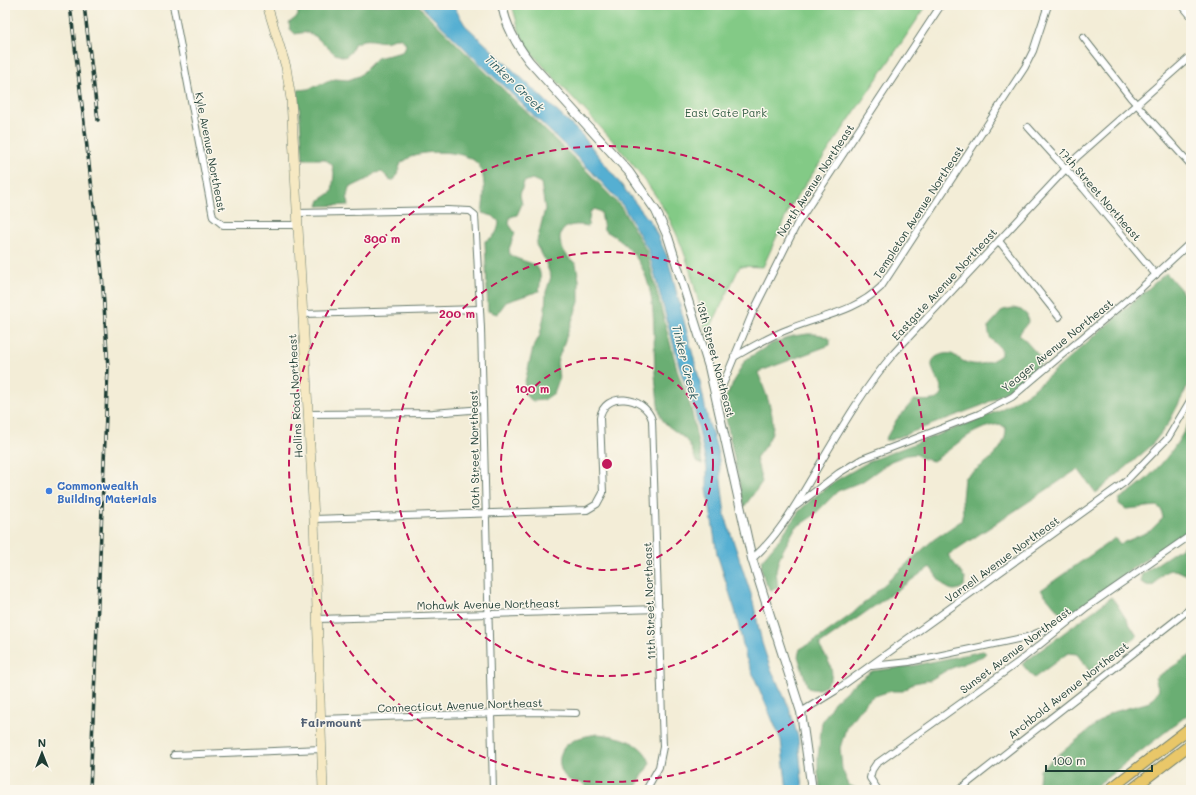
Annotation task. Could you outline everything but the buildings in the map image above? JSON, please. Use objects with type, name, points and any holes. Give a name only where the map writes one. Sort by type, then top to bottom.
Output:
[{"type":"highway","points":[[1109,790],[1191,727]]},
{"type":"highway","points":[[1131,790],[1191,744]]},
{"type":"main road","name":"Hollins Road Northeast","points":[[267,5],[289,81],[314,519],[323,790]]},
{"type":"street","name":"Kyle Avenue Northeast","points":[[173,5],[213,217],[223,225],[298,224]]},
{"type":"street","name":"13th Street Northeast","points":[[502,5],[513,37],[529,61],[629,172],[656,211],[668,237],[681,274],[717,399],[752,559],[801,712],[812,790]]},
{"type":"street","name":"North Avenue Northeast","points":[[717,399],[752,314],[796,224],[941,5]]},
{"type":"street","name":"Templeton Avenue Northeast","points":[[734,357],[790,328],[846,310],[863,302],[881,287],[1025,67],[1033,52],[1048,5]]},
{"type":"street","points":[[1182,5],[1191,16]]},
{"type":"street","points":[[1083,38],[1137,104],[1191,165]]},
{"type":"street","name":"Eastgate Avenue Northeast","points":[[752,559],[772,540],[794,508],[870,384],[884,364],[1066,169],[1097,138],[1191,56]]},
{"type":"street","name":"17th Street Northeast","points":[[1028,127],[1066,169],[1156,275]]},
{"type":"street","name":"10th Street Northeast","points":[[297,213],[447,210],[472,212],[476,218],[493,790]]},
{"type":"street","points":[[999,241],[1060,317]]},
{"type":"street","name":"Yeager Avenue Northeast","points":[[794,508],[839,473],[862,459],[978,414],[1012,396],[1156,275],[1191,242]]},
{"type":"street","points":[[303,314],[479,309]]},
{"type":"street","name":"Varnell Avenue Northeast","points":[[801,712],[835,691],[1125,482],[1168,438],[1191,398]]},
{"type":"street","name":"11th Street Northeast","points":[[485,513],[588,510],[597,504],[603,492],[600,418],[602,410],[609,403],[624,400],[638,402],[647,408],[652,420],[659,608],[662,756],[659,767],[646,790]]},
{"type":"street","points":[[308,414],[432,413],[482,409]]},
{"type":"street","points":[[314,519],[485,513]]},
{"type":"street","name":"Sunset Avenue Northeast","points":[[878,790],[870,778],[872,770],[876,764],[1017,662],[1072,619],[1191,535]]},
{"type":"street","name":"Mohawk Avenue Northeast","points":[[318,619],[659,608]]},
{"type":"street","name":"Archbold Avenue Northeast","points":[[959,790],[1191,608]]},
{"type":"street","points":[[870,666],[909,662],[1027,637],[1072,619]]},
{"type":"street","name":"Connecticut Avenue Northeast","points":[[321,719],[576,713]]},
{"type":"street","points":[[174,755],[322,749]]},
{"type":"green space","points":[[292,5],[419,5],[423,11],[588,172],[621,207],[646,250],[678,373],[691,408],[702,464],[696,461],[686,440],[668,426],[660,415],[656,386],[654,320],[647,279],[638,260],[624,244],[604,230],[601,212],[595,209],[590,212],[588,226],[568,226],[563,230],[560,236],[560,242],[563,249],[568,257],[576,264],[579,280],[579,302],[557,362],[559,379],[554,393],[544,400],[533,401],[526,396],[524,386],[533,348],[540,335],[545,311],[546,292],[551,277],[544,258],[536,245],[545,209],[541,183],[532,179],[524,182],[520,195],[522,204],[517,215],[510,217],[509,224],[515,233],[509,249],[510,255],[535,265],[538,268],[540,273],[539,291],[506,302],[497,314],[488,311],[485,241],[495,234],[498,229],[499,222],[493,216],[482,213],[484,191],[483,174],[477,163],[470,158],[441,152],[415,155],[401,163],[395,179],[391,181],[382,172],[375,173],[370,178],[349,188],[347,196],[349,205],[318,206],[320,200],[332,192],[334,174],[332,164],[324,159],[303,159],[298,90],[308,89],[335,79],[348,80],[359,76],[377,58],[402,52],[406,46],[405,42],[400,38],[383,42],[363,40],[354,44],[351,52],[345,57],[335,54],[315,36],[306,32],[295,34],[290,29],[289,23],[298,16],[298,10]]},
{"type":"green space","name":"East Gate Park","points":[[512,5],[927,5],[790,207],[763,267],[740,266],[707,335],[686,258],[676,233],[663,208],[648,184],[630,161],[530,51],[520,33]]},
{"type":"green space","points":[[1166,273],[1181,290],[1191,309],[1191,380],[1168,424],[1151,446],[1096,493],[1078,469],[948,555],[965,578],[964,586],[953,590],[948,588],[940,581],[930,567],[819,645],[828,660],[832,670],[832,675],[830,680],[822,688],[808,688],[798,656],[800,649],[819,638],[852,614],[933,540],[961,521],[963,513],[962,499],[964,478],[992,458],[998,451],[1005,437],[1006,428],[1000,424],[980,429],[964,438],[933,461],[921,458],[916,454],[907,455],[891,461],[863,481],[838,491],[813,516],[795,528],[780,556],[776,571],[778,588],[771,590],[765,582],[761,568],[762,560],[778,541],[799,511],[835,481],[872,460],[987,416],[1009,405],[1034,389]]},
{"type":"green space","points":[[1013,308],[1021,310],[1027,315],[1028,322],[1019,334],[1044,361],[1006,392],[983,405],[891,440],[885,440],[897,419],[914,400],[932,400],[941,396],[942,390],[932,365],[934,359],[944,354],[949,354],[971,364],[982,364],[992,361],[1001,355],[1001,349],[990,338],[988,327],[1003,310]]},
{"type":"green space","points":[[808,334],[827,337],[830,339],[830,345],[758,372],[771,412],[773,428],[768,441],[756,458],[762,482],[744,507],[723,403],[745,360],[771,344],[793,336]]},
{"type":"green space","points":[[1191,418],[1191,529],[1137,565],[1065,619],[1041,590],[1115,538],[1120,544],[1150,531],[1163,518],[1161,509],[1157,506],[1126,509],[1119,504],[1119,499],[1142,483],[1161,464],[1177,443]]},
{"type":"green space","points":[[1191,541],[1191,580],[1181,572],[1169,570],[1159,577],[1154,585],[1149,586],[1141,582],[1142,574]]},
{"type":"green space","points":[[1112,597],[1137,636],[1091,673],[1077,654],[1068,653],[1034,678],[1022,664]]},
{"type":"green space","points":[[983,651],[986,653],[983,656],[947,670],[930,680],[914,683],[903,691],[890,691],[872,697],[859,710],[846,728],[840,748],[842,769],[849,785],[860,790],[821,790],[818,773],[818,757],[822,722],[834,702],[854,684],[872,671],[912,666]]},
{"type":"green space","points":[[1191,655],[1191,712],[1091,790],[1036,790],[1039,782],[1040,770],[1110,713],[1150,702],[1159,690],[1155,678]]},
{"type":"green space","points":[[597,734],[613,736],[629,741],[642,749],[647,756],[650,763],[634,790],[589,790],[583,783],[571,781],[566,778],[560,763],[561,752],[568,744],[578,738]]},
{"type":"water","name":"Tinker Creek","points":[[422,5],[453,5],[465,25],[582,135],[652,224],[667,256],[700,382],[708,421],[718,452],[725,516],[752,597],[762,643],[770,667],[789,707],[798,737],[803,790],[787,790],[781,740],[746,658],[735,610],[717,554],[707,488],[707,468],[694,408],[681,372],[648,250],[623,206],[591,171],[425,10]]},
{"type":"railway","points":[[70,5],[102,273],[108,368],[90,790]]},
{"type":"railway","points":[[84,5],[98,120]]},
{"type":"place","name":"Commonwealth Building Materials","points":[[49,491]]},
{"type":"district","name":"Fairmount","points":[[331,722]]}]
